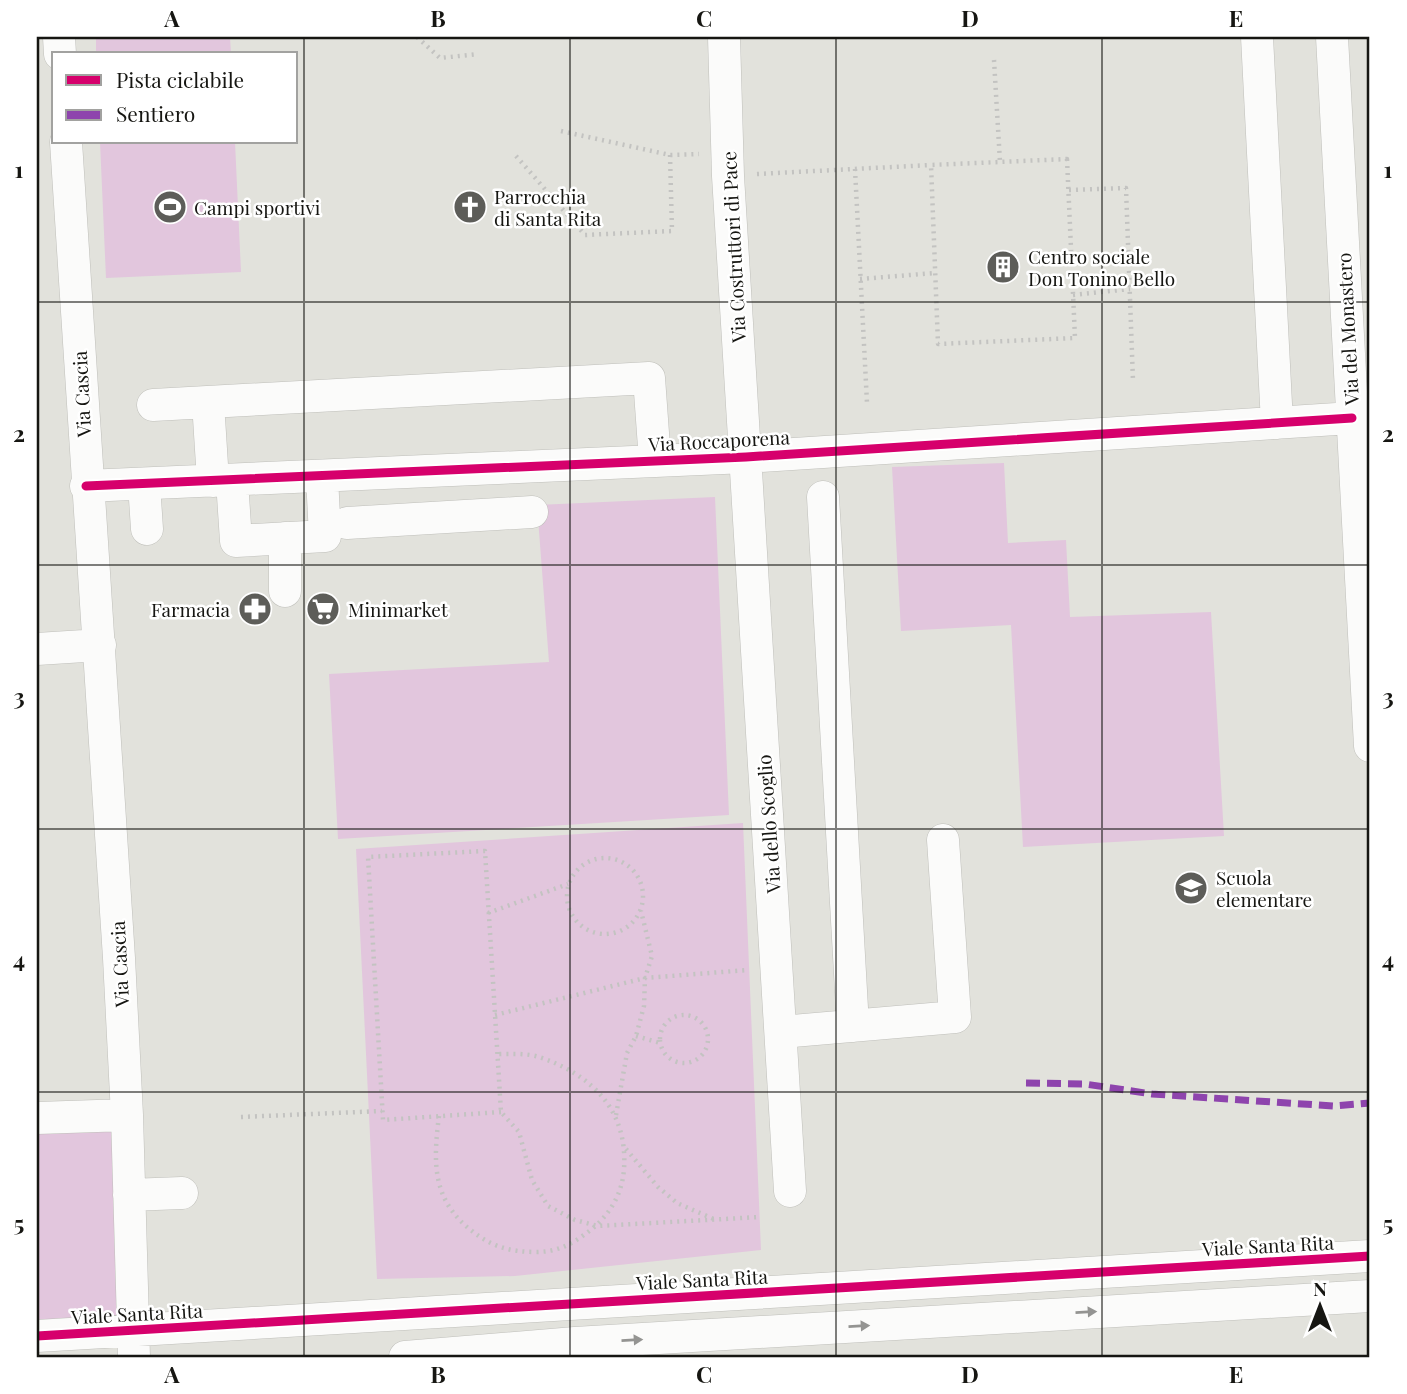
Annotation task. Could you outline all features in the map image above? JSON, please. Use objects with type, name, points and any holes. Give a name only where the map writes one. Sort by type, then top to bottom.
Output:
[{"type":"street","name":"Via Costruttori di Pace","points":[[723,37],[746,457]]},
{"type":"street","points":[[1257,37],[1277,423]]},
{"type":"street","name":"Via del Monastero","points":[[1332,37],[1370,747]]},
{"type":"street","name":"Via Cascia","points":[[66,144],[86,486],[100,645],[127,1115],[133,1344]]},
{"type":"street","points":[[153,405],[649,377],[655,461]]},
{"type":"street","points":[[208,402],[236,541],[325,536],[322,477]]},
{"type":"street","name":"Via Roccaporena","points":[[86,486],[746,457],[1352,418]]},
{"type":"street","name":"Via dello Scoglio","points":[[746,457],[790,1191]]},
{"type":"street","points":[[388,474],[390,521]]},
{"type":"street","points":[[144,484],[147,530]]},
{"type":"street","points":[[823,497],[853,1026]]},
{"type":"street","points":[[347,523],[532,512]]},
{"type":"street","points":[[285,538],[285,591]]},
{"type":"street","points":[[37,649],[100,645]]},
{"type":"street","points":[[781,1032],[955,1017],[943,840]]},
{"type":"street","points":[[37,1118],[127,1115]]},
{"type":"street","points":[[129,1195],[182,1193]]},
{"type":"street","name":"Viale Santa Rita","points":[[37,1336],[133,1344],[568,1304],[1370,1256]]},
{"type":"street","points":[[405,1357],[570,1343],[1370,1296]]},
{"type":"street","points":[[568,1304],[570,1343]]},
{"type":"path","points":[[417,37],[440,58],[478,54]]},
{"type":"path","points":[[994,60],[1000,162]]},
{"type":"path","points":[[561,131],[670,155],[728,164],[855,169],[931,165],[1067,159],[1075,338],[938,344],[931,165]]},
{"type":"path","points":[[516,156],[585,235],[672,231],[670,155]]},
{"type":"path","points":[[855,169],[867,402]]},
{"type":"path","points":[[1069,190],[1126,188],[1133,381]]},
{"type":"path","points":[[860,279],[935,273]]},
{"type":"path","points":[[1073,295],[1130,289]]},
{"type":"path","points":[[501,1112],[383,1119],[368,858],[485,851],[501,1112],[519,1132],[532,1180],[548,1206],[575,1220],[598,1226],[760,1217]]},
{"type":"path","points":[[600,858],[614,858],[626,863],[642,884],[644,898],[641,911],[632,923],[621,930],[608,934],[587,929],[576,921],[571,913],[567,900],[568,884],[584,863],[600,858]]},
{"type":"path","points":[[488,912],[568,884]]},
{"type":"path","points":[[616,1116],[627,1053],[636,1036],[644,1006],[645,978],[652,956],[641,911]]},
{"type":"path","points":[[495,1015],[645,978],[749,970]]},
{"type":"path","points":[[636,1036],[660,1043],[669,1059],[686,1063],[702,1057],[709,1037],[701,1022],[681,1015],[664,1025],[660,1043]]},
{"type":"path","points":[[439,1116],[435,1146],[440,1189],[456,1218],[486,1243],[515,1252],[548,1252],[571,1245],[598,1226],[610,1212],[623,1181],[625,1148],[616,1116],[600,1093],[574,1073],[537,1056],[497,1054]]},
{"type":"path","points":[[241,1117],[382,1111]]},
{"type":"path","points":[[625,1148],[657,1187],[677,1203],[717,1220]]},
{"type":"shaded area","points":[[96,37],[230,37],[231,52],[96,52]]},
{"type":"shaded area","name":"Campi sportivi","points":[[100,144],[235,144],[241,272],[106,278]]},
{"type":"shaded area","points":[[1004,463],[1008,543],[1066,540],[1070,617],[1211,612],[1224,836],[1023,847],[1011,625],[901,631],[892,467]]},
{"type":"shaded area","points":[[715,497],[729,815],[338,839],[329,674],[549,662],[537,505]]},
{"type":"shaded area","points":[[743,823],[761,1250],[515,1276],[377,1279],[356,849]]},
{"type":"shaded area","points":[[127,1115],[132,1332],[37,1336],[37,1124]]},
{"type":"marked path","points":[[1026,1083],[1085,1084],[1152,1094],[1333,1106],[1370,1103]]},
{"type":"cycle path","points":[[86,486],[746,457],[1352,418]]},
{"type":"cycle path","points":[[37,1336],[1370,1256]]},
{"type":"place","name":"Campi sportivi","points":[[170,207]]},
{"type":"place","name":"Parrocchia di Santa Rita","points":[[470,207]]},
{"type":"place","name":"Centro sociale Don Tonino Bello","points":[[1003,267]]},
{"type":"place","name":"Farmacia","points":[[255,609]]},
{"type":"place","name":"Minimarket","points":[[323,609]]},
{"type":"place","name":"Scuola elementare","points":[[1191,888]]}]
